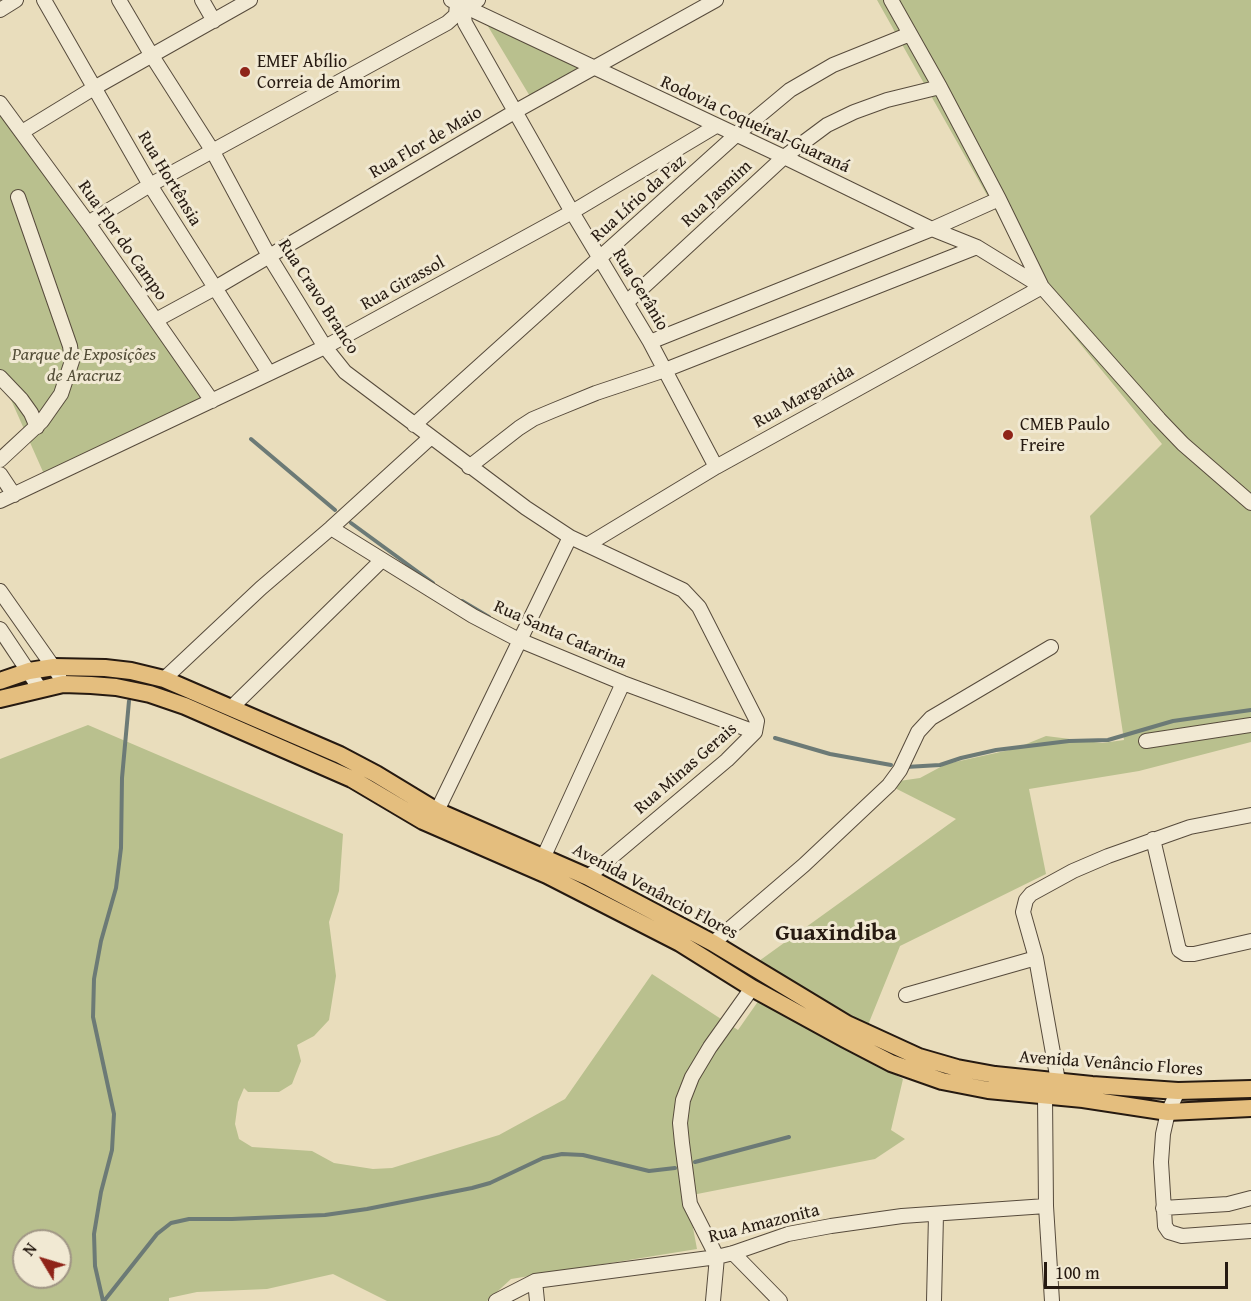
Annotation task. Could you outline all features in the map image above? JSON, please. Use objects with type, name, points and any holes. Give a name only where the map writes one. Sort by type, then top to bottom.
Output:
[{"type":"main road","name":"Avenida Venâncio Flores","points":[[0,681],[30,671],[54,667],[105,668],[131,671],[164,679],[357,764],[436,811],[588,877],[713,944],[847,1024],[919,1057],[967,1070],[1058,1080],[1178,1091],[1251,1089]]},
{"type":"main road","name":"Avenida Venâncio Flores","points":[[0,699],[63,684],[111,687],[150,694],[203,714],[352,779],[438,829],[547,875],[680,943],[752,988],[891,1063],[942,1081],[987,1090],[1114,1102],[1167,1112],[1251,1108]]},
{"type":"street","points":[[0,10],[16,0]]},
{"type":"street","name":"Rua Hortênsia","points":[[44,0],[150,185],[269,373]]},
{"type":"street","name":"Rua Cravo Branco","points":[[119,0],[212,150],[269,256],[325,347],[345,372],[469,467],[570,537],[670,582]]},
{"type":"street","points":[[202,0],[214,21]]},
{"type":"street","points":[[22,132],[94,88],[250,0]]},
{"type":"street","name":"Rua Flor de Maio","points":[[156,320],[215,288],[516,111],[716,0]]},
{"type":"street","points":[[891,0],[999,199],[1042,287],[1183,444],[1251,503]]},
{"type":"street","points":[[88,223],[212,150],[447,22],[456,15],[462,2]]},
{"type":"street","name":"Rodovia Coqueiral-Guaraná","points":[[462,2],[592,68],[932,229],[977,247],[1042,287]]},
{"type":"street","name":"Rua Gerânio","points":[[462,2],[465,23],[572,212],[650,342],[716,467]]},
{"type":"street","name":"Rua Lírio da Paz","points":[[414,425],[736,135],[790,90],[813,75],[910,34]]},
{"type":"street","name":"Rua Jasmim","points":[[627,302],[784,157],[827,125],[887,100],[940,87]]},
{"type":"street","name":"Rua Flor do Campo","points":[[0,103],[88,223],[212,401]]},
{"type":"street","name":"Rua Girassol","points":[[0,501],[325,347],[572,212],[716,126]]},
{"type":"street","points":[[0,460],[37,427],[61,394],[70,369],[72,353],[18,197]]},
{"type":"street","points":[[650,342],[932,229],[999,199]]},
{"type":"street","points":[[469,467],[533,419],[596,393],[665,370],[977,247]]},
{"type":"street","name":"Rua Margarida","points":[[587,545],[716,467],[1042,287]]},
{"type":"street","points":[[0,377],[21,399],[37,427]]},
{"type":"street","points":[[164,679],[261,588],[431,437]]},
{"type":"street","points":[[0,474],[14,495]]},
{"type":"street","name":"Rua Santa Catarina","points":[[331,528],[473,616],[519,640],[624,683],[755,732]]},
{"type":"street","points":[[436,811],[570,537]]},
{"type":"street","points":[[232,707],[382,560]]},
{"type":"street","name":"Rua Minas Gerais","points":[[588,877],[727,760],[755,732],[757,721],[699,607],[683,590],[670,582]]},
{"type":"street","points":[[0,591],[54,667],[63,684]]},
{"type":"street","points":[[0,629],[40,689]]},
{"type":"street","points":[[713,944],[804,865],[889,785],[900,770],[918,732],[931,718],[1051,647]]},
{"type":"street","points":[[544,856],[624,683]]},
{"type":"street","points":[[1146,741],[1251,725]]},
{"type":"street","points":[[1058,1080],[1036,958],[1023,912],[1026,900],[1031,894],[1073,871],[1153,839],[1190,827],[1251,815]]},
{"type":"street","points":[[1153,839],[1179,950],[1185,954],[1194,954],[1251,941]]},
{"type":"street","points":[[906,994],[1036,958]]},
{"type":"street","points":[[713,1301],[717,1257],[690,1204],[681,1133],[683,1100],[692,1077],[710,1047],[752,988]]},
{"type":"street","points":[[1178,1091],[1167,1112],[1163,1134],[1165,1226],[1169,1232],[1182,1236],[1250,1235]]},
{"type":"street","points":[[1045,1096],[1046,1206],[1052,1301]]},
{"type":"street","points":[[1163,1208],[1228,1204],[1251,1198]]},
{"type":"street","name":"Rua Amazonita","points":[[496,1301],[535,1281],[717,1257],[788,1234],[831,1226],[902,1216],[1046,1206]]},
{"type":"street","points":[[934,1301],[936,1215]]},
{"type":"street","points":[[733,1253],[780,1301]]},
{"type":"street","points":[[535,1281],[537,1301]]},
{"type":"green space","points":[[877,0],[1251,0],[1251,742],[1139,771],[1029,789],[1046,874],[900,946],[868,1025],[759,961],[956,819],[885,783],[920,778],[946,764],[1014,749],[1046,736],[1102,743],[1124,740],[1090,516],[1162,444],[1050,307]]},
{"type":"green space","points":[[486,23],[588,67],[531,98]]},
{"type":"green space","name":"Parque de Exposições de Aracruz","points":[[0,109],[207,396],[44,474],[4,384],[0,386]]},
{"type":"green space","points":[[88,725],[343,834],[339,891],[329,922],[336,976],[329,1020],[314,1036],[297,1045],[301,1061],[292,1084],[279,1092],[248,1092],[244,1088],[238,1102],[235,1124],[239,1139],[252,1147],[312,1151],[334,1163],[373,1169],[392,1168],[499,1135],[565,1099],[652,974],[738,1030],[759,1000],[903,1079],[891,1130],[905,1139],[875,1159],[687,1196],[697,1249],[511,1279],[487,1301],[387,1301],[333,1274],[267,1289],[197,1292],[169,1298],[169,1301],[0,1301],[0,759]]},
{"type":"waterway","points":[[251,439],[335,510]]},
{"type":"waterway","points":[[351,523],[433,583]]},
{"type":"waterway","points":[[462,601],[489,617]]},
{"type":"waterway","points":[[103,1301],[95,1266],[94,1234],[101,1192],[112,1150],[114,1114],[93,1017],[94,979],[101,941],[116,888],[121,848],[122,778],[129,701]]},
{"type":"waterway","points":[[906,767],[940,765],[996,750],[1069,741],[1108,740],[1173,721],[1251,710]]},
{"type":"waterway","points":[[775,738],[830,754],[891,765]]},
{"type":"waterway","points":[[695,1162],[789,1137]]},
{"type":"waterway","points":[[104,1301],[157,1234],[171,1223],[189,1219],[325,1215],[367,1209],[490,1183],[543,1158],[562,1154],[583,1155],[649,1171],[675,1168]]},
{"type":"place","name":"EMEF Abílio Correia de Amorim","points":[[245,72]]},
{"type":"place","name":"CMEB Paulo Freire","points":[[1008,435]]},
{"type":"district","name":"Guaxindiba","points":[[836,934]]}]
